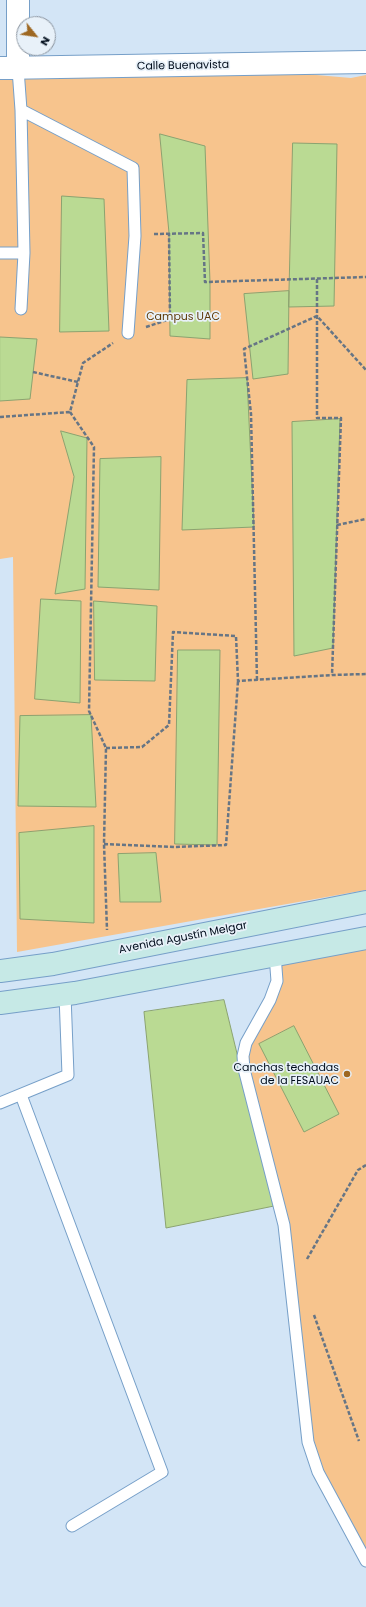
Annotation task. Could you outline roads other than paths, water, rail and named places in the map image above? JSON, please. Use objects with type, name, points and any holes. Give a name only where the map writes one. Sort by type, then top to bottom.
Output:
[{"type":"main road","name":"Avenida Agustín Melgar","points":[[0,971],[53,964],[366,902]]},
{"type":"main road","points":[[0,1003],[65,995],[366,938]]},
{"type":"street","points":[[9,68],[18,0]]},
{"type":"street","name":"Calle Buenavista","points":[[9,68],[366,62]]},
{"type":"lane","points":[[9,68],[21,110],[24,254],[21,309]]},
{"type":"lane","points":[[21,110],[134,168],[135,236],[128,333]]},
{"type":"lane","points":[[0,253],[24,254]]},
{"type":"lane","points":[[275,955],[277,981],[270,1000],[246,1043],[243,1056],[244,1070],[284,1225],[308,1442],[318,1472],[366,1561]]},
{"type":"lane","points":[[0,1103],[68,1075],[65,995]]},
{"type":"lane","points":[[21,1094],[162,1472],[72,1526]]},
{"type":"place","name":"Canchas techadas de la FESAUAC","points":[[347,1074]]},
{"type":"park label","name":"Campus UAC","points":[[183,317]]}]
